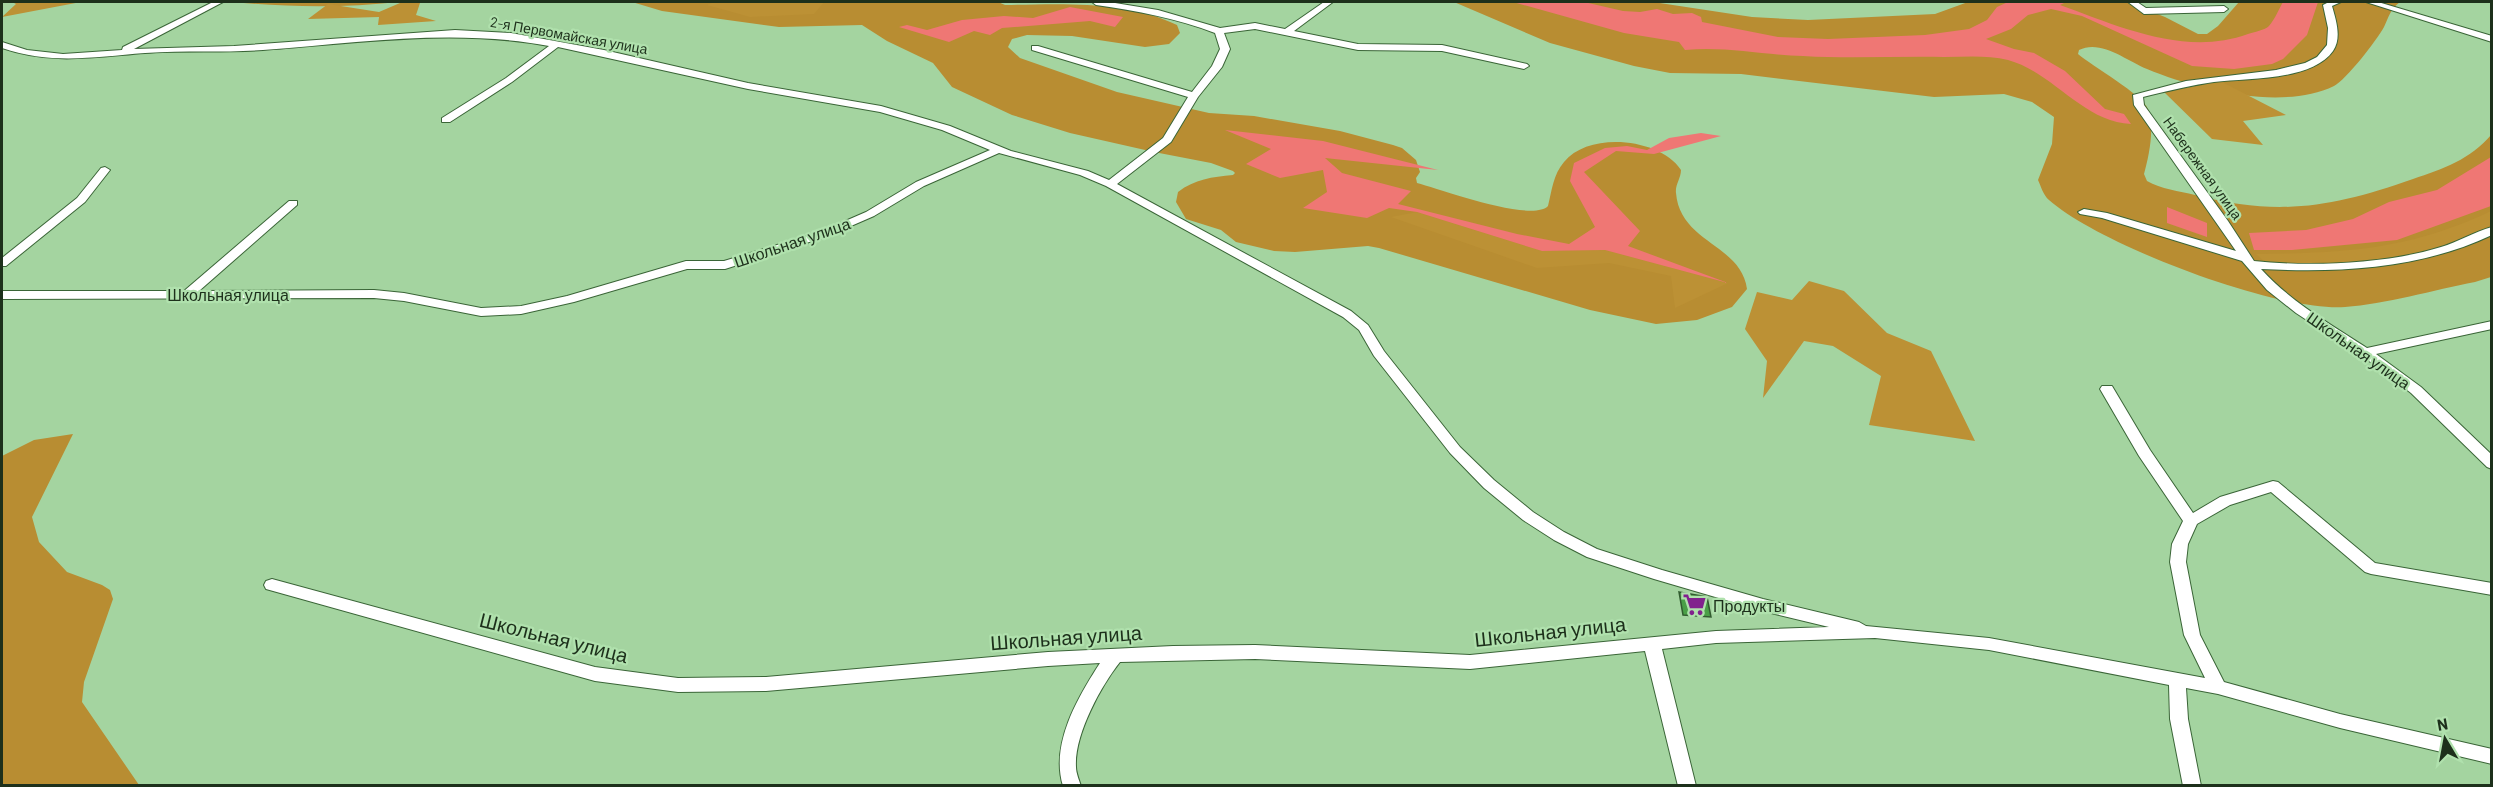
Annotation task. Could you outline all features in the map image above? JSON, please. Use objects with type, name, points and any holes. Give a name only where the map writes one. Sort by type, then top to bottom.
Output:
[{"type":"street","points":[[107,55],[126,50],[219,2]]},
{"type":"street","points":[[1096,2],[1183,17],[1219,31],[1255,26],[1358,47],[1442,48],[1524,66]]},
{"type":"street","points":[[1287,32],[1329,2]]},
{"type":"street","points":[[2132,2],[2144,11],[2224,9]]},
{"type":"street","name":"Набережная улица","points":[[2248,261],[2219,215],[2139,105],[2138,95],[2205,81],[2285,71],[2312,64],[2329,50],[2334,27],[2327,5],[2337,2]]},
{"type":"street","points":[[2370,2],[2492,39]]},
{"type":"street","points":[[1110,184],[1167,140],[1194,96],[1217,67],[1225,49],[1219,31]]},
{"type":"street","name":"2-я Первомайская улица","points":[[2,45],[7,50],[63,57],[146,50],[234,50],[455,33],[511,36],[747,86],[880,109],[946,128],[998,150],[1084,172]]},
{"type":"street","points":[[446,120],[509,80],[556,44]]},
{"type":"street","points":[[1035,48],[1194,96]]},
{"type":"street","name":"Школьная улица","points":[[2,295],[374,294],[404,297],[481,312],[521,310],[570,299],[686,266],[725,265],[824,234],[870,214],[920,184],[998,150]]},
{"type":"street","points":[[2,263],[81,200],[105,170]]},
{"type":"street","name":"Школьная улица","points":[[1084,172],[1347,314],[1364,328],[1405,387],[1455,450],[1489,484],[1528,516],[1558,536],[1592,553],[1763,605],[1875,632],[1989,644],[2218,687],[2340,721],[2492,757]]},
{"type":"street","points":[[187,295],[293,204]]},
{"type":"street","points":[[2084,212],[2103,215],[2266,267],[2418,259],[2450,250],[2492,230]]},
{"type":"street","name":"Школьная улица","points":[[2248,261],[2271,287],[2300,310],[2366,352],[2416,390],[2492,464]]},
{"type":"street","points":[[2366,352],[2492,325]]},
{"type":"street","points":[[2107,389],[2144,453],[2191,521]]},
{"type":"street","points":[[2218,687],[2192,635],[2178,562],[2180,544],[2191,521],[2225,501],[2273,486],[2371,568],[2492,589]]},
{"type":"street","name":"Школьная улица","points":[[272,585],[594,674],[678,685],[766,684],[1116,655],[1255,652],[1470,662],[1716,637],[1875,632]]},
{"type":"street","points":[[1652,644],[1687,786]]},
{"type":"street","points":[[1072,786],[1067,766],[1076,728],[1097,682],[1106,666],[1116,655]]},
{"type":"street","points":[[2176,680],[2179,719],[2192,786]]},
{"type":"shaded area","points":[[12,2],[81,2],[2,17],[16,4]]},
{"type":"shaded area","points":[[231,2],[399,2],[315,6]]},
{"type":"shaded area","points":[[632,2],[998,2],[1005,5],[1092,5],[1137,11],[1177,25],[1180,33],[1169,44],[1145,47],[1072,36],[1027,35],[1012,39],[1008,47],[1020,58],[1117,92],[1209,113],[1254,116],[1340,131],[1393,145],[1402,148],[1416,160],[1420,172],[1416,178],[1417,183],[1506,208],[1539,210],[1548,206],[1557,172],[1575,152],[1606,142],[1641,145],[1671,159],[1681,170],[1676,190],[1680,210],[1688,223],[1734,262],[1742,274],[1747,289],[1732,307],[1697,320],[1656,324],[1590,310],[1379,248],[1368,246],[1295,252],[1274,251],[1236,242],[1221,230],[1186,219],[1176,202],[1178,192],[1191,184],[1204,179],[1233,175],[1235,173],[1233,171],[1211,163],[1070,133],[1012,115],[952,87],[933,63],[887,41],[862,25],[779,27],[662,11]]},
{"type":"shaded area","points":[[714,2],[824,2],[814,14],[750,17],[707,5]]},
{"type":"shaded area","points":[[1454,2],[1653,2],[1752,17],[1808,20],[1935,14],[1968,2],[2127,2],[2165,17],[2198,34],[2207,34],[2218,26],[2239,2],[2400,2],[2392,10],[2375,41],[2346,76],[2334,86],[2290,97],[2240,95],[2190,84],[2147,69],[2114,52],[2096,47],[2079,50],[2078,54],[2137,96],[2148,109],[2151,133],[2144,174],[2147,181],[2164,188],[2225,202],[2253,206],[2305,206],[2357,196],[2446,167],[2475,151],[2491,135],[2491,277],[2393,300],[2345,307],[2315,306],[2277,299],[2234,287],[2147,255],[2074,218],[2049,200],[2038,180],[2052,144],[2054,117],[2032,102],[2004,94],[1934,97],[1741,74],[1670,73],[1634,66],[1550,43]]},
{"type":"shaded area","points":[[1513,2],[1584,2],[1623,11],[1640,12],[1657,9],[1673,14],[1692,13],[1701,17],[1702,22],[1778,37],[1828,39],[1925,35],[1969,29],[1987,20],[1997,7],[2008,2],[2066,2],[2060,5],[2128,29],[2152,36],[2200,42],[2224,40],[2265,29],[2283,2],[2318,2],[2307,35],[2283,59],[2272,64],[2234,69],[2192,66],[2082,16],[2051,9],[2028,15],[2011,29],[1986,39],[2034,53],[2065,71],[2105,109],[2124,114],[2131,124],[2098,115],[2024,66],[2000,58],[1821,57],[1715,49],[1685,50],[1679,42],[1624,33]]},
{"type":"shaded area","points":[[400,3],[420,3],[416,15],[436,21],[378,25],[379,17],[308,19],[328,4],[379,12]]},
{"type":"shaded area","points":[[1070,7],[1123,17],[1115,27],[1090,21],[1002,28],[990,35],[974,31],[949,42],[899,27],[907,25],[927,30],[962,20],[1004,16],[1033,18]]},
{"type":"shaded area","points":[[2220,81],[2286,115],[2243,121],[2263,145],[2212,139],[2164,92]]},
{"type":"shaded area","points":[[1225,130],[1323,141],[1438,170],[1325,158],[1342,173],[1411,191],[1398,204],[1517,234],[1569,244],[1595,227],[1570,181],[1574,163],[1605,148],[1627,146],[1647,150],[1669,138],[1701,133],[1721,136],[1654,154],[1616,151],[1584,172],[1640,231],[1628,246],[1728,283],[1605,250],[1542,251],[1417,212],[1389,208],[1367,218],[1303,208],[1327,192],[1323,170],[1280,178],[1246,164],[1271,149]]},
{"type":"shaded area","points":[[2491,157],[2491,206],[2397,240],[2292,250],[2254,250],[2249,233],[2306,230],[2353,219],[2389,202],[2437,190]]},
{"type":"shaded area","points":[[2167,207],[2207,223],[2207,237],[2167,223]]},
{"type":"shaded area","points":[[2491,211],[2491,225],[2443,246],[2408,257],[2367,262],[2306,263],[2265,262],[2256,254],[2376,247],[2432,234]]},
{"type":"shaded area","points":[[1417,212],[1542,251],[1605,250],[1728,283],[1675,308],[1671,276],[1609,263],[1537,268],[1391,217]]},
{"type":"shaded area","points":[[1809,281],[1844,291],[1887,333],[1931,351],[1975,441],[1869,425],[1881,376],[1833,346],[1804,341],[1763,398],[1767,361],[1745,329],[1757,292],[1792,300]]},
{"type":"shaded area","points":[[73,434],[32,517],[39,542],[67,572],[110,590],[113,599],[84,682],[82,702],[139,785],[2,785],[2,456],[34,440]]},
{"type":"building","name":"Продукты","points":[[1679,592],[1707,597],[1711,617],[1683,615]]},
{"type":"place","name":"Продукты","points":[[1695,605]]}]
